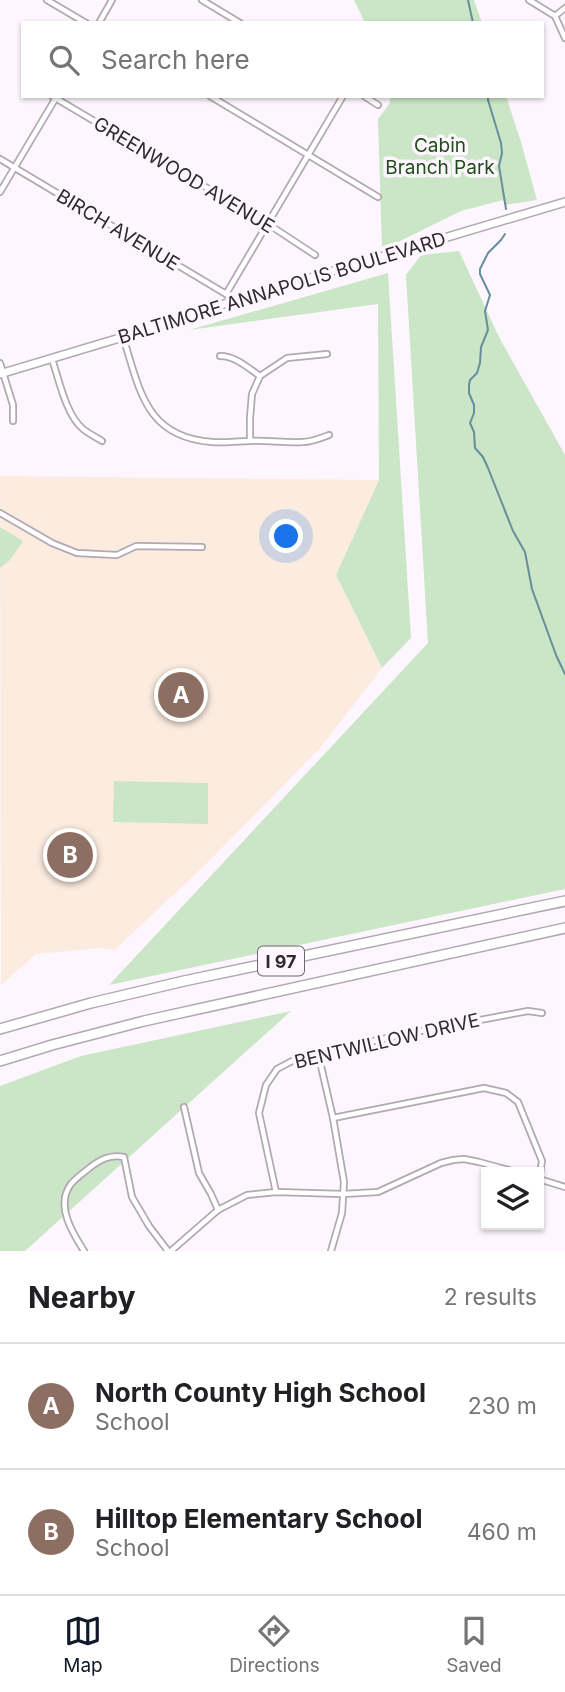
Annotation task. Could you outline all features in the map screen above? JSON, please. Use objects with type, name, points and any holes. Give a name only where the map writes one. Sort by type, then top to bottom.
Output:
[{"type":"highway","name":"I 97","points":[[0,1029],[91,1003],[172,984],[565,901]]},
{"type":"highway","points":[[418,961],[565,928]]},
{"type":"highway","name":"I 97","points":[[0,1061],[144,1021],[418,961],[565,933]]},
{"type":"main road","name":"BALTIMORE ANNAPOLIS BOULEVARD","points":[[2,374],[236,300],[565,202]]},
{"type":"street","points":[[47,0],[83,21]]},
{"type":"street","points":[[100,21],[112,0]]},
{"type":"street","points":[[202,0],[237,21]]},
{"type":"street","points":[[529,0],[555,16],[565,38]]},
{"type":"street","points":[[555,16],[565,8]]},
{"type":"street","points":[[0,192],[54,98]]},
{"type":"street","name":"GREENWOOD AVENUE","points":[[57,98],[315,255]]},
{"type":"street","points":[[213,98],[378,197]]},
{"type":"street","points":[[226,294],[342,98]]},
{"type":"street","points":[[367,98],[378,105]]},
{"type":"street","name":"BIRCH AVENUE","points":[[0,159],[236,300]]},
{"type":"street","points":[[123,337],[143,400],[155,418],[169,429],[190,439],[213,442],[305,442],[329,435]]},
{"type":"street","points":[[250,440],[252,394],[260,376],[287,358],[327,354]]},
{"type":"street","points":[[219,356],[238,360],[260,376]]},
{"type":"street","points":[[52,359],[74,420],[82,429],[102,441]]},
{"type":"street","points":[[0,363],[13,405],[13,421]]},
{"type":"street","points":[[0,513],[52,543],[77,553],[117,555],[136,546],[202,547]]},
{"type":"street","name":"BENTWILLOW DRIVE","points":[[276,1192],[259,1113],[265,1087],[278,1069],[294,1059],[405,1034],[528,1011],[542,1013]]},
{"type":"street","points":[[318,1053],[344,1182],[342,1213],[331,1251]]},
{"type":"street","points":[[333,1118],[484,1088],[506,1093],[519,1103],[535,1141],[540,1167]]},
{"type":"street","points":[[184,1107],[199,1173],[218,1210]]},
{"type":"street","points":[[83,1251],[65,1214],[68,1189],[72,1182],[95,1163],[115,1155],[124,1157],[132,1198],[169,1251],[218,1210],[247,1195],[276,1192],[378,1192],[453,1160],[498,1167]]},
{"type":"street","points":[[544,1181],[565,1187]]},
{"type":"shaded area","points":[[0,476],[379,480],[336,575],[382,668],[320,748],[209,861],[115,950],[100,948],[36,954],[1,985]]},
{"type":"green space","points":[[354,0],[474,0],[481,21],[364,21]]},
{"type":"green space","name":"Cabin Branch Park","points":[[390,98],[507,98],[537,200],[505,205],[503,200],[461,211],[382,250],[378,119],[390,103]]},
{"type":"green space","points":[[459,251],[500,339],[565,455],[565,889],[109,985],[428,643],[406,275],[421,255]]},
{"type":"green space","points":[[388,273],[411,638],[382,668],[336,575],[379,480],[378,304],[189,330]]},
{"type":"green space","points":[[0,527],[23,541],[10,560],[0,568]]},
{"type":"green space","points":[[114,781],[208,783],[208,824],[113,822]]},
{"type":"green space","points":[[291,1011],[25,1251],[0,1251],[0,1086],[81,1056]]},
{"type":"waterway","points":[[468,0],[473,21]]},
{"type":"waterway","points":[[488,98],[501,143],[499,166],[506,209]]},
{"type":"waterway","points":[[505,234],[488,253],[480,269],[490,295],[485,311],[488,330],[481,347],[477,373],[469,385],[474,405],[470,423],[474,432],[475,448],[483,457],[513,531],[525,552],[532,589],[565,674]]},
{"type":"place","name":"North County High School","points":[[181,695]]},
{"type":"place","name":"Hilltop Elementary School","points":[[70,855]]}]
